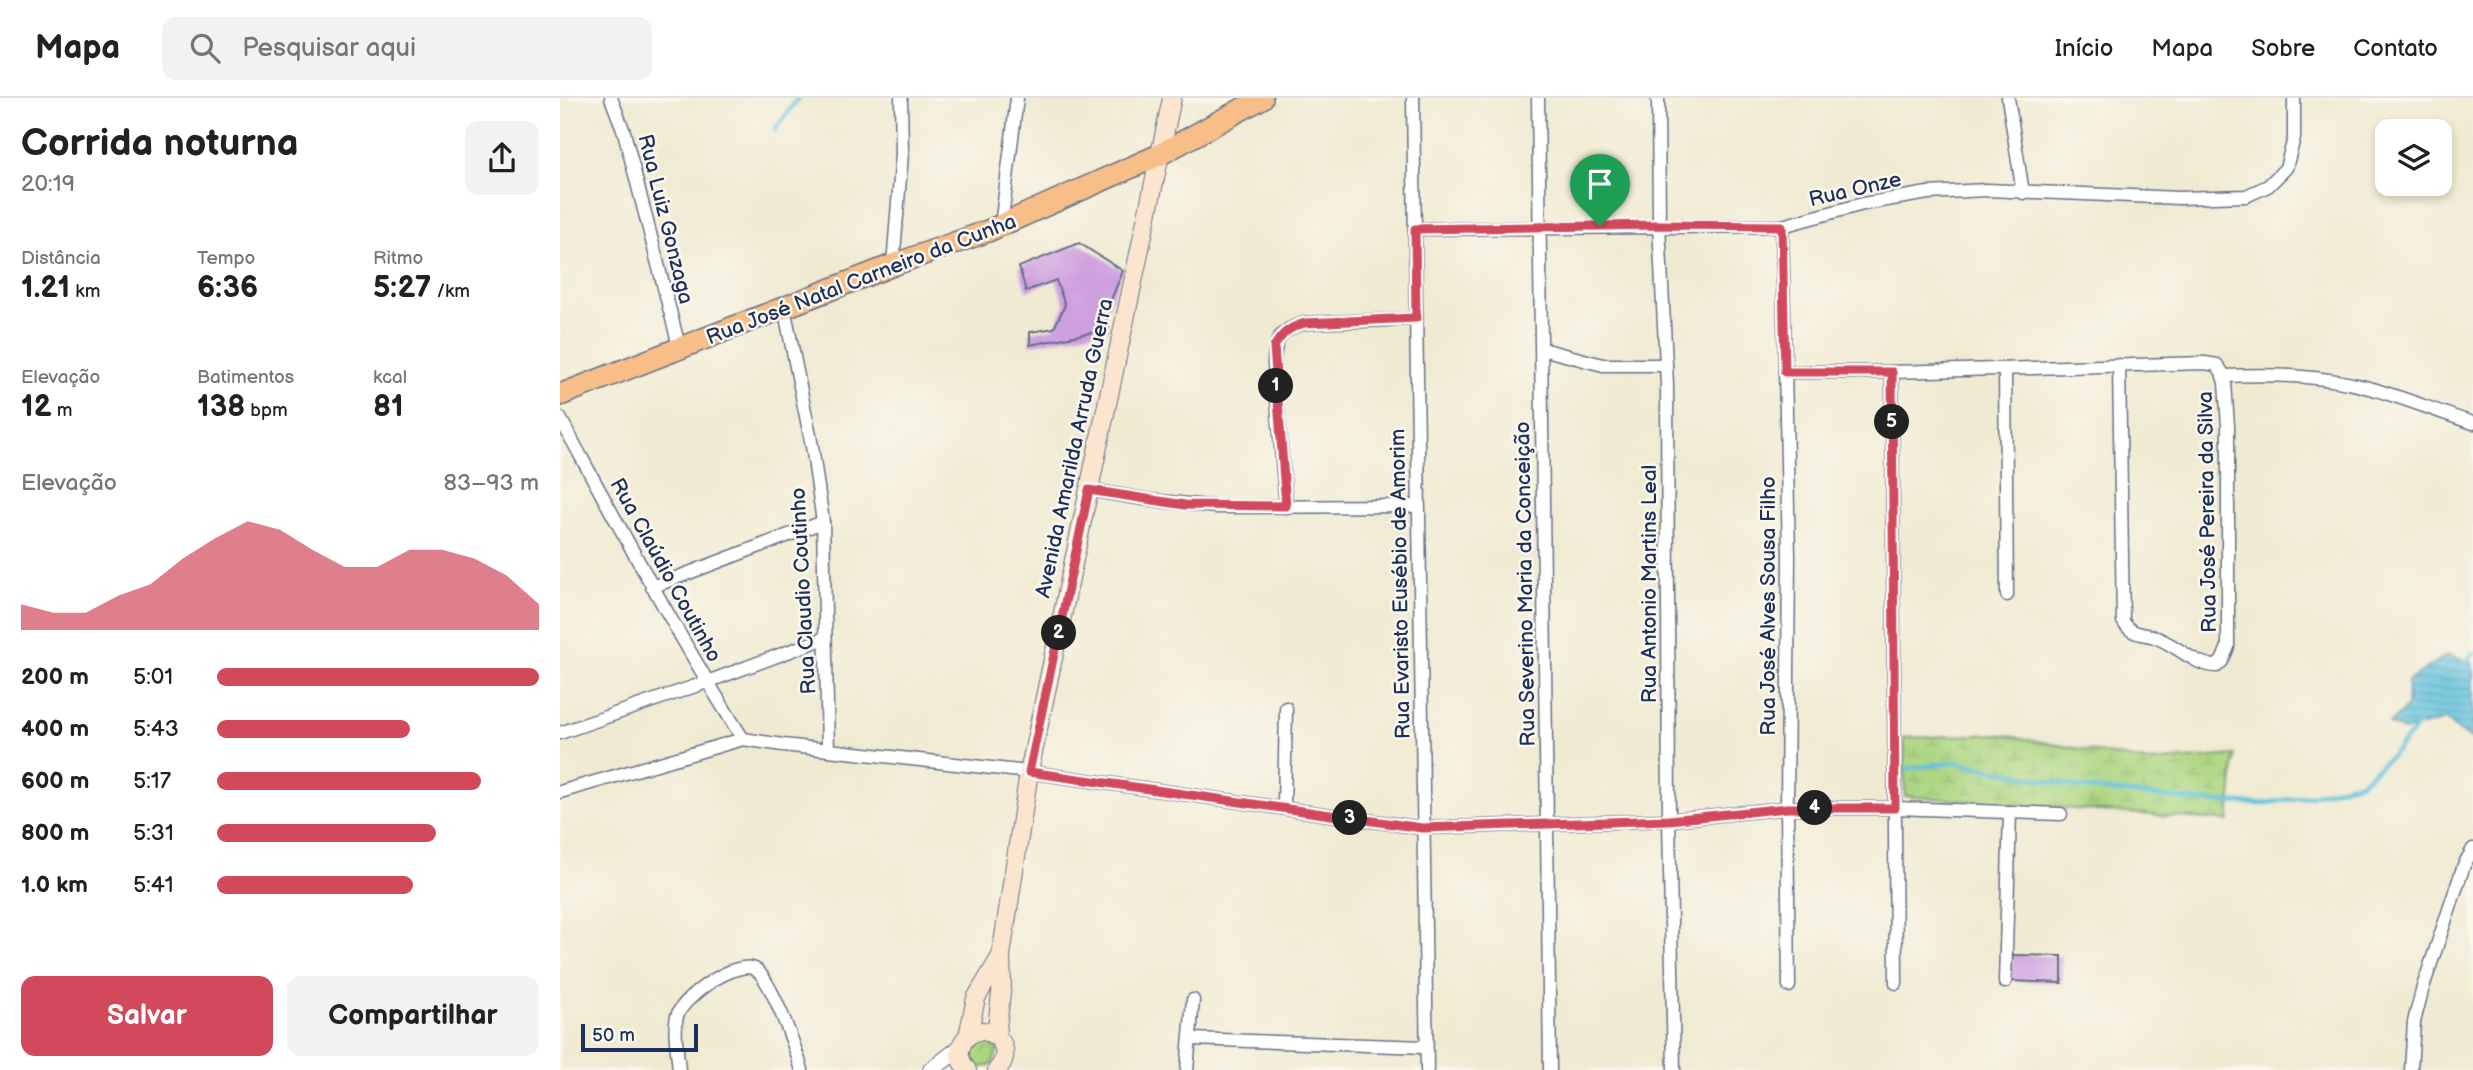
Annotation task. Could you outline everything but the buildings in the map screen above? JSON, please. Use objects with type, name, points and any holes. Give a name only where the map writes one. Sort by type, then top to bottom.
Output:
[{"type":"main road","name":"Avenida Amarilda Arruda Guerra","points":[[1001,956],[1029,772],[1172,98]]},
{"type":"main road","name":"Rua José Natal Carneiro da Cunha","points":[[560,395],[893,265],[1001,226],[1159,155],[1262,98]]},
{"type":"main road","points":[[996,1036],[1000,1011],[1001,956]]},
{"type":"main road","points":[[967,1070],[961,1062],[976,999],[1001,956]]},
{"type":"main road","points":[[964,1042],[982,1031],[996,1036],[1001,1041],[1005,1055],[999,1069]]},
{"type":"street","name":"Rua Luiz Gonzaga","points":[[611,98],[624,132],[680,350]]},
{"type":"street","points":[[893,265],[902,153],[901,98]]},
{"type":"street","points":[[1001,226],[1017,98]]},
{"type":"street","name":"Rua Evaristo Eusébio de Amorim","points":[[1413,98],[1427,1070]]},
{"type":"street","name":"Rua Severino Maria da Conceição","points":[[1538,98],[1542,228],[1550,1070]]},
{"type":"street","name":"Rua Antonio Martins Leal","points":[[1658,98],[1659,225],[1666,366],[1669,820],[1674,1070]]},
{"type":"street","points":[[2008,98],[2023,193]]},
{"type":"street","name":"Rua Onze","points":[[1415,229],[1782,226],[1863,204],[1928,193],[1986,190],[2179,198],[2246,196],[2268,186],[2286,168],[2294,138],[2294,98]]},
{"type":"street","name":"Rua José Alves Sousa Filho","points":[[1782,226],[1789,593],[1789,986]]},
{"type":"street","name":"Rua Claudio Coutinho","points":[[784,307],[813,446],[823,522],[828,750]]},
{"type":"street","points":[[1286,506],[1274,365],[1274,347],[1280,336],[1293,326],[1305,323],[1416,318]]},
{"type":"street","points":[[1542,349],[1603,366],[1666,366]]},
{"type":"street","points":[[1785,372],[1892,372],[2206,363],[2220,371],[2323,379],[2368,388],[2473,423]]},
{"type":"street","name":"Rua José Pereira da Silva","points":[[2119,365],[2121,611],[2127,628],[2134,633],[2168,641],[2203,664],[2217,666],[2222,662],[2228,647],[2228,426],[2220,371]]},
{"type":"street","points":[[2005,369],[2007,595]]},
{"type":"street","points":[[1892,372],[1896,983]]},
{"type":"street","name":"Rua Claúdio Coutinho","points":[[560,418],[652,587],[743,738]]},
{"type":"street","points":[[1089,490],[1185,505],[1419,506]]},
{"type":"street","points":[[652,587],[823,522]]},
{"type":"street","points":[[560,733],[825,638]]},
{"type":"street","points":[[1284,807],[1286,708]]},
{"type":"street","points":[[560,792],[743,738],[1029,772],[1422,828],[1669,820],[1787,808],[1895,808],[2061,814]]},
{"type":"street","points":[[2005,982],[2010,811]]},
{"type":"street","points":[[2411,1070],[2414,1023],[2424,987],[2464,865],[2473,849]]},
{"type":"street","points":[[680,1070],[677,1016],[685,1003],[717,978],[746,967],[762,975],[788,1030],[802,1070]]},
{"type":"street","points":[[1187,1070],[1193,1000]]},
{"type":"street","points":[[1190,1040],[1426,1047]]},
{"type":"street","points":[[931,1070],[964,1042]]},
{"type":"green space","points":[[1999,734],[2149,762],[2235,755],[2229,821],[1905,796],[1904,738]]},
{"type":"green space","points":[[982,1035],[998,1050],[992,1065],[977,1068],[968,1062],[967,1043]]},
{"type":"water","points":[[2447,655],[2473,663],[2471,739],[2445,720],[2404,731],[2389,724],[2407,707],[2408,681]]},
{"type":"waterway","points":[[775,130],[798,98]]},
{"type":"waterway","points":[[2464,664],[2473,653]]},
{"type":"waterway","points":[[1904,769],[1956,762],[2082,788],[2200,801],[2261,804],[2309,796],[2361,782],[2392,755],[2419,725]]},
{"type":"route","points":[[1600,226],[1782,226],[1785,372],[1892,372],[1895,808],[1787,808],[1669,820],[1422,828],[1029,772],[1089,490],[1185,505],[1286,506],[1274,365],[1274,347],[1280,336],[1293,326],[1305,323],[1416,318],[1415,229],[1600,226]]}]
